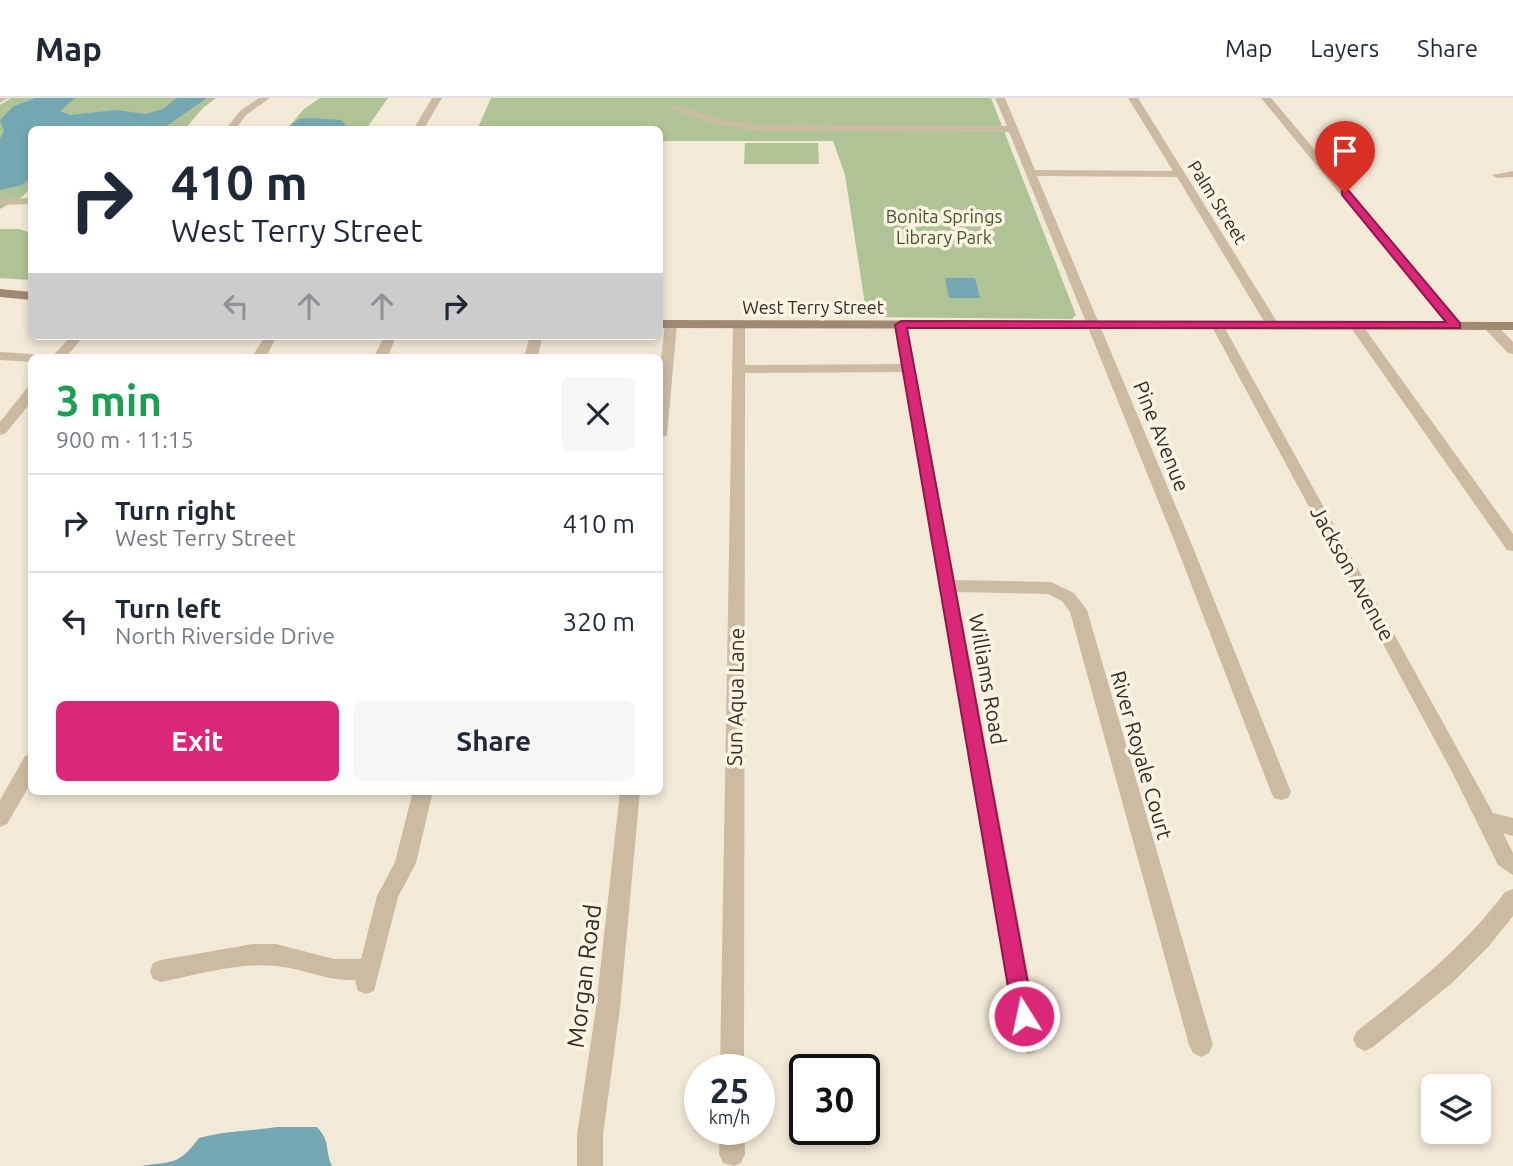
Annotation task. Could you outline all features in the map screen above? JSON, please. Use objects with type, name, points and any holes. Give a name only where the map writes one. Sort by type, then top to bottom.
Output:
[{"type":"street","points":[[233,126],[243,113],[265,98]]},
{"type":"street","points":[[420,126],[437,98]]},
{"type":"street","name":"Pine Avenue","points":[[1000,98],[1189,558],[1281,792]]},
{"type":"street","name":"Palm Street","points":[[1133,98],[1272,325]]},
{"type":"street","points":[[1266,98],[1455,326]]},
{"type":"street","points":[[674,108],[720,123],[760,128],[1012,129]]},
{"type":"street","points":[[1030,173],[1180,174]]},
{"type":"street","points":[[1497,174],[1513,174]]},
{"type":"street","points":[[0,202],[28,201]]},
{"type":"street","points":[[0,293],[28,296]]},
{"type":"street","points":[[663,368],[665,324]]},
{"type":"street","name":"West Terry Street","points":[[665,324],[1513,326]]},
{"type":"street","name":"Sun Aqua Lane","points":[[732,1054],[739,324]]},
{"type":"street","name":"Williams Road","points":[[901,325],[1028,1042]]},
{"type":"street","name":"Jackson Avenue","points":[[1217,325],[1488,821],[1505,859],[1513,866]]},
{"type":"street","points":[[1355,325],[1513,546]]},
{"type":"street","points":[[1490,326],[1513,350]]},
{"type":"street","points":[[62,354],[74,340]]},
{"type":"street","points":[[0,356],[28,358]]},
{"type":"street","points":[[739,369],[909,368]]},
{"type":"street","points":[[3,423],[28,395]]},
{"type":"street","name":"River Royale Court","points":[[948,586],[1051,588],[1068,597],[1077,610],[1201,1045]]},
{"type":"street","points":[[0,818],[28,769]]},
{"type":"street","points":[[161,971],[253,955],[276,955],[367,976],[388,896],[405,863],[422,795]]},
{"type":"street","name":"Morgan Road","points":[[590,1166],[590,1135],[608,1008],[630,795]]},
{"type":"street","points":[[1488,821],[1513,827]]},
{"type":"street","points":[[1364,1039],[1406,1007],[1476,944],[1513,899]]},
{"type":"street","points":[[732,1145],[732,1154]]},
{"type":"green space","points":[[11,98],[216,98],[188,126],[28,126],[28,190],[22,197],[0,209],[0,105]]},
{"type":"green space","points":[[320,98],[388,98],[368,126],[289,126],[304,109]]},
{"type":"green space","name":"Bonita Springs Library Park","points":[[491,98],[991,98],[1076,315],[1072,319],[867,317],[845,175],[833,141],[663,141],[663,126],[479,126]]},
{"type":"green space","points":[[745,143],[818,143],[819,164],[744,164]]},
{"type":"green space","points":[[0,229],[28,232],[28,280],[0,278]]},
{"type":"water","points":[[35,98],[75,98],[60,111],[70,115],[116,110],[146,114],[163,109],[177,98],[207,98],[166,126],[28,126],[28,180],[22,185],[0,190],[0,139],[4,131],[0,120],[14,106]]},
{"type":"water","points":[[299,119],[341,120],[345,124],[290,126]]},
{"type":"water","points":[[945,278],[975,278],[980,298],[949,298]]},
{"type":"water","points":[[277,1127],[317,1127],[325,1138],[332,1166],[140,1166],[174,1161],[186,1153],[199,1138]]},
{"type":"route","points":[[1024,1016],[901,325],[1455,326],[1345,193]]}]
